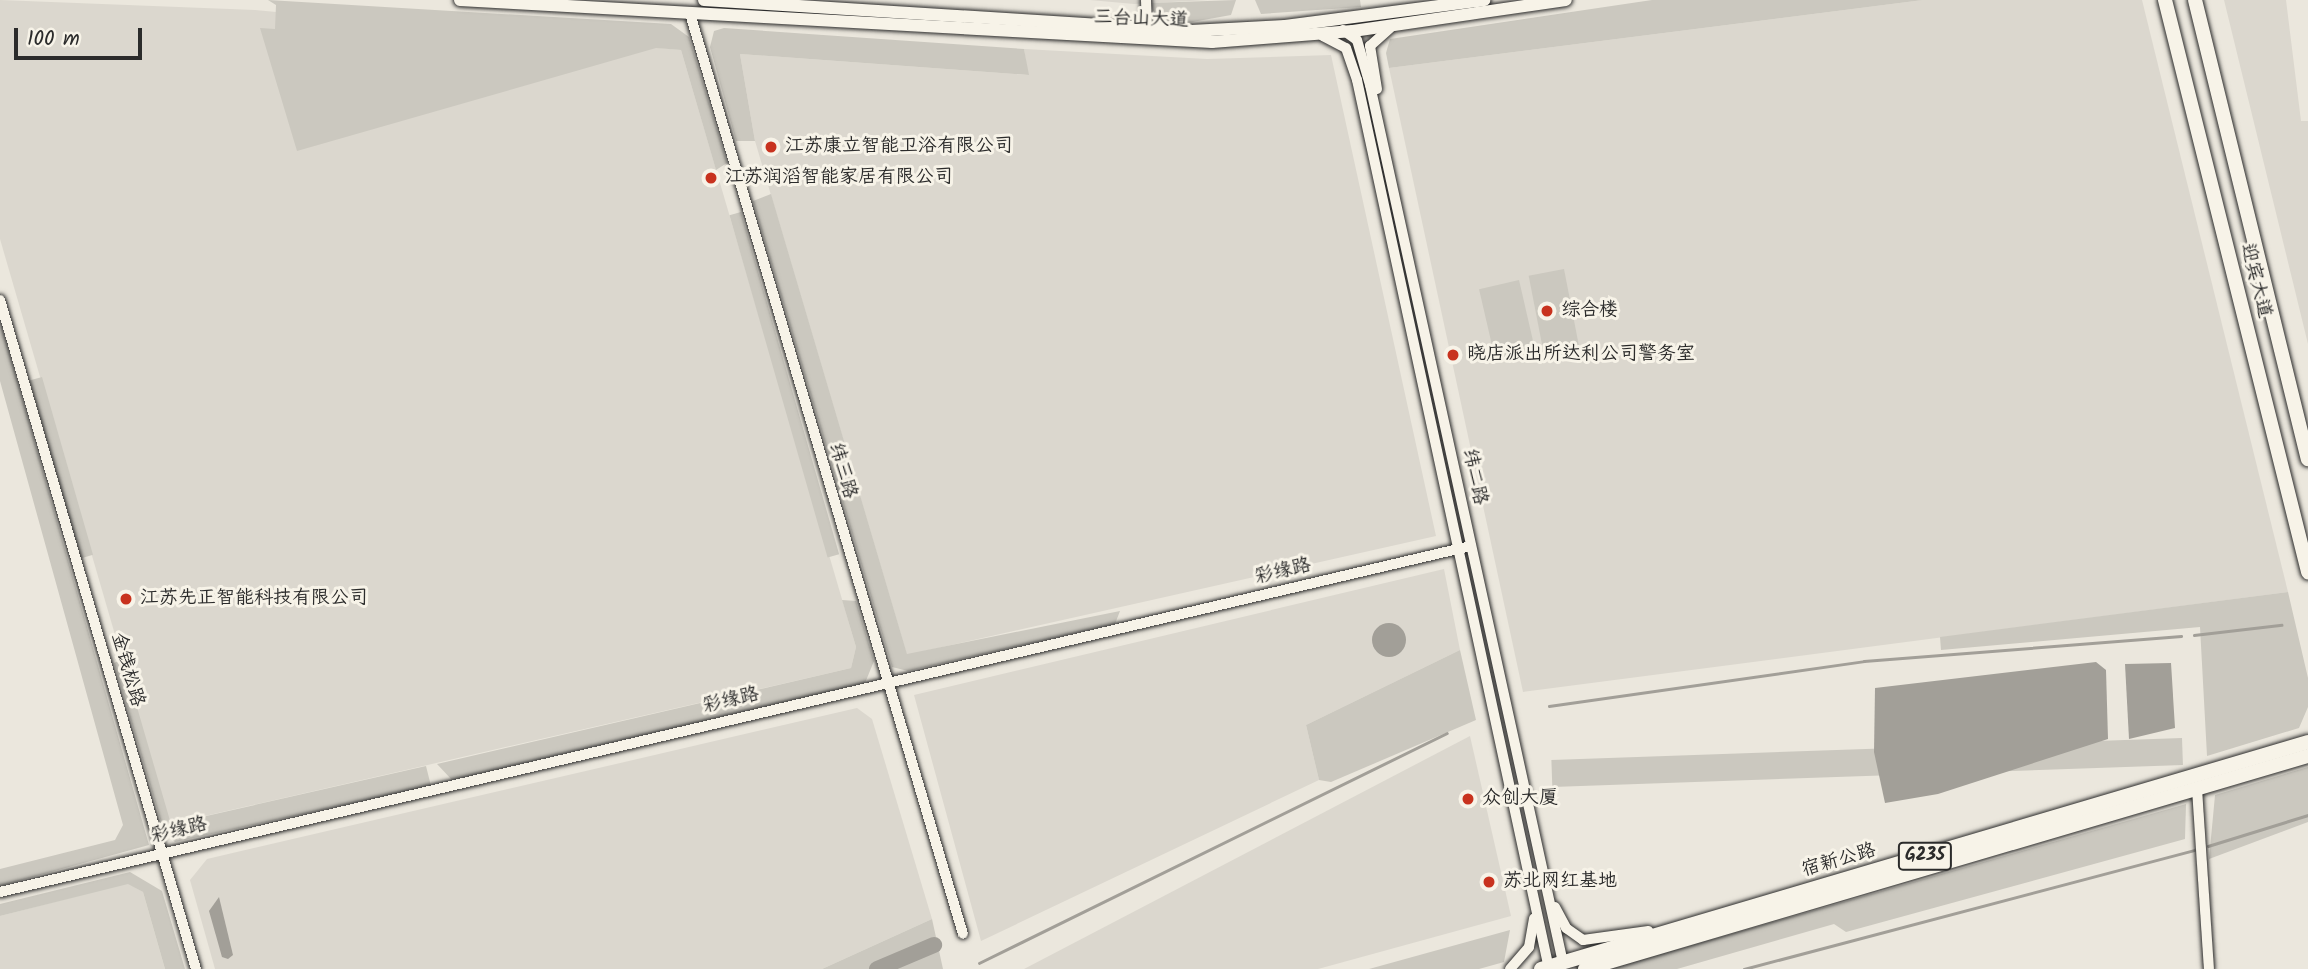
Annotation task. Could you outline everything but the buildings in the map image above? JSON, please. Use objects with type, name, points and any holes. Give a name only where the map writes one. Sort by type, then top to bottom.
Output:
[{"type":"highway","name":"迎宾大道","points":[[2165,0],[2308,572]]},
{"type":"highway","name":"迎宾大道","points":[[2195,0],[2308,459]]},
{"type":"highway","name":"宿新公路","points":[[1550,967],[2308,742]]},
{"type":"highway","name":"宿新公路","points":[[1585,969],[2308,756]]},
{"type":"main road","name":"三台山大道","points":[[460,0],[691,17],[1147,41],[1345,32],[1566,0]]},
{"type":"main road","name":"三台山大道","points":[[704,0],[1147,30],[1319,22],[1484,0]]},
{"type":"street","points":[[1146,0],[1147,30]]},
{"type":"street","name":"纬三路","points":[[691,17],[885,683],[963,934]]},
{"type":"street","points":[[1319,22],[1345,32]]},
{"type":"street","points":[[1386,159],[1370,46],[1373,37],[1396,25]]},
{"type":"street","name":"纬二路","points":[[1345,32],[1363,55],[1543,873],[1550,967]]},
{"type":"street","name":"纬二路","points":[[1312,35],[1336,41],[1353,62],[1550,967]]},
{"type":"street","name":"金钱松路","points":[[0,300],[196,969]]},
{"type":"street","name":"彩缘路","points":[[0,892],[1471,546]]},
{"type":"street","points":[[2197,789],[2208,969]]},
{"type":"street","points":[[1510,969],[1533,934],[1525,859]]},
{"type":"street","points":[[1543,873],[1560,919],[1583,940],[1727,914]]},
{"type":"shaded area","points":[[0,0],[255,10],[681,50],[856,647],[851,668],[170,824],[0,239]]},
{"type":"shaded area","points":[[268,0],[671,24],[689,37],[727,163],[716,170],[681,50],[656,48],[297,151],[260,28],[275,29],[276,5]]},
{"type":"shaded area","points":[[1090,0],[1208,0],[1134,4]]},
{"type":"shaded area","points":[[1236,0],[1231,15],[1187,23],[1158,22],[1150,3]]},
{"type":"shaded area","points":[[1255,0],[1360,0],[1361,7],[1261,14]]},
{"type":"shaded area","points":[[1652,0],[1923,0],[1389,68],[1386,53],[1390,39]]},
{"type":"shaded area","points":[[1923,0],[2142,0],[2288,592],[1523,692],[1389,68]]},
{"type":"shaded area","points":[[2224,0],[2286,0],[2301,121],[2308,121],[2308,344]]},
{"type":"shaded area","points":[[724,28],[1024,49],[1029,75],[740,54],[755,141],[736,141],[710,47],[714,31]]},
{"type":"shaded area","points":[[1024,49],[1207,59],[1331,55],[1436,536],[907,655],[755,141],[740,54],[1028,75]]},
{"type":"shaded area","points":[[771,194],[907,654],[1120,611],[1115,624],[908,671],[892,667],[753,201]]},
{"type":"shaded area","points":[[741,212],[839,554],[828,558],[729,215]]},
{"type":"shaded area","points":[[1564,269],[1580,349],[1544,356],[1529,276]]},
{"type":"shaded area","points":[[1519,280],[1535,351],[1495,360],[1479,289]]},
{"type":"shaded area","points":[[0,321],[149,845],[0,886],[0,869],[115,840],[123,825],[0,381]]},
{"type":"shaded area","points":[[42,377],[93,555],[80,558],[30,381]]},
{"type":"shaded area","points":[[1444,569],[1460,650],[1306,725],[1319,780],[981,941],[914,695]]},
{"type":"shaded area","points":[[2288,592],[2308,678],[2308,707],[2299,728],[2207,756],[2200,627],[1941,650],[1940,637]]},
{"type":"shaded area","points":[[842,600],[856,601],[874,661],[865,683],[452,780],[437,764],[851,668],[856,647]]},
{"type":"shaded area","points":[[1389,623],[1401,628],[1406,640],[1401,652],[1389,657],[1377,652],[1372,640],[1377,628]]},
{"type":"shaded area","points":[[1460,650],[1476,720],[1331,782],[1319,780],[1306,725]]},
{"type":"shaded area","points":[[123,659],[171,824],[426,766],[431,786],[175,842],[164,832],[114,663]]},
{"type":"shaded area","points":[[2096,662],[2106,670],[2108,739],[1938,794],[1885,803],[1874,752],[1875,688]]},
{"type":"shaded area","points":[[2171,663],[2175,728],[2129,739],[2125,664]]},
{"type":"shaded area","points":[[857,708],[872,719],[932,919],[822,969],[215,969],[190,880],[207,859]]},
{"type":"shaded area","points":[[1470,736],[1511,916],[1318,969],[1024,969]]},
{"type":"shaded area","points":[[2182,738],[2183,765],[1552,787],[1551,760]]},
{"type":"shaded area","points":[[2308,767],[2308,822],[2209,859],[2215,795]]},
{"type":"shaded area","points":[[2186,804],[2185,839],[1846,932],[1834,924],[1677,969],[1609,969]]},
{"type":"shaded area","points":[[130,872],[162,891],[185,969],[165,969],[143,892],[128,884],[0,916],[0,904]]},
{"type":"shaded area","points":[[128,883],[143,892],[165,969],[0,969],[0,916]]},
{"type":"shaded area","points":[[219,897],[233,955],[228,959],[222,957],[209,911]]},
{"type":"shaded area","points":[[932,919],[943,969],[822,969]]},
{"type":"shaded area","points":[[1510,930],[1504,962],[1479,969],[1369,969]]},
{"type":"waterway","points":[[2194,635],[2281,625]]},
{"type":"waterway","points":[[1549,706],[1864,661],[2181,636]]},
{"type":"waterway","points":[[979,963],[1447,733]]},
{"type":"waterway","points":[[2208,846],[2308,815]]},
{"type":"waterway","points":[[1744,969],[2194,850]]},
{"type":"waterway","points":[[877,969],[934,945]]},
{"type":"place","name":"江苏康立智能卫浴有限公司","points":[[771,147]]},
{"type":"place","name":"江苏润滔智能家居有限公司","points":[[711,178]]},
{"type":"place","name":"综合楼","points":[[1547,311]]},
{"type":"place","name":"晓店派出所达利公司警务室","points":[[1453,355]]},
{"type":"place","name":"江苏先正智能科技有限公司","points":[[126,599]]},
{"type":"place","name":"众创大厦","points":[[1468,799]]},
{"type":"place","name":"苏北网红基地","points":[[1489,882]]}]
